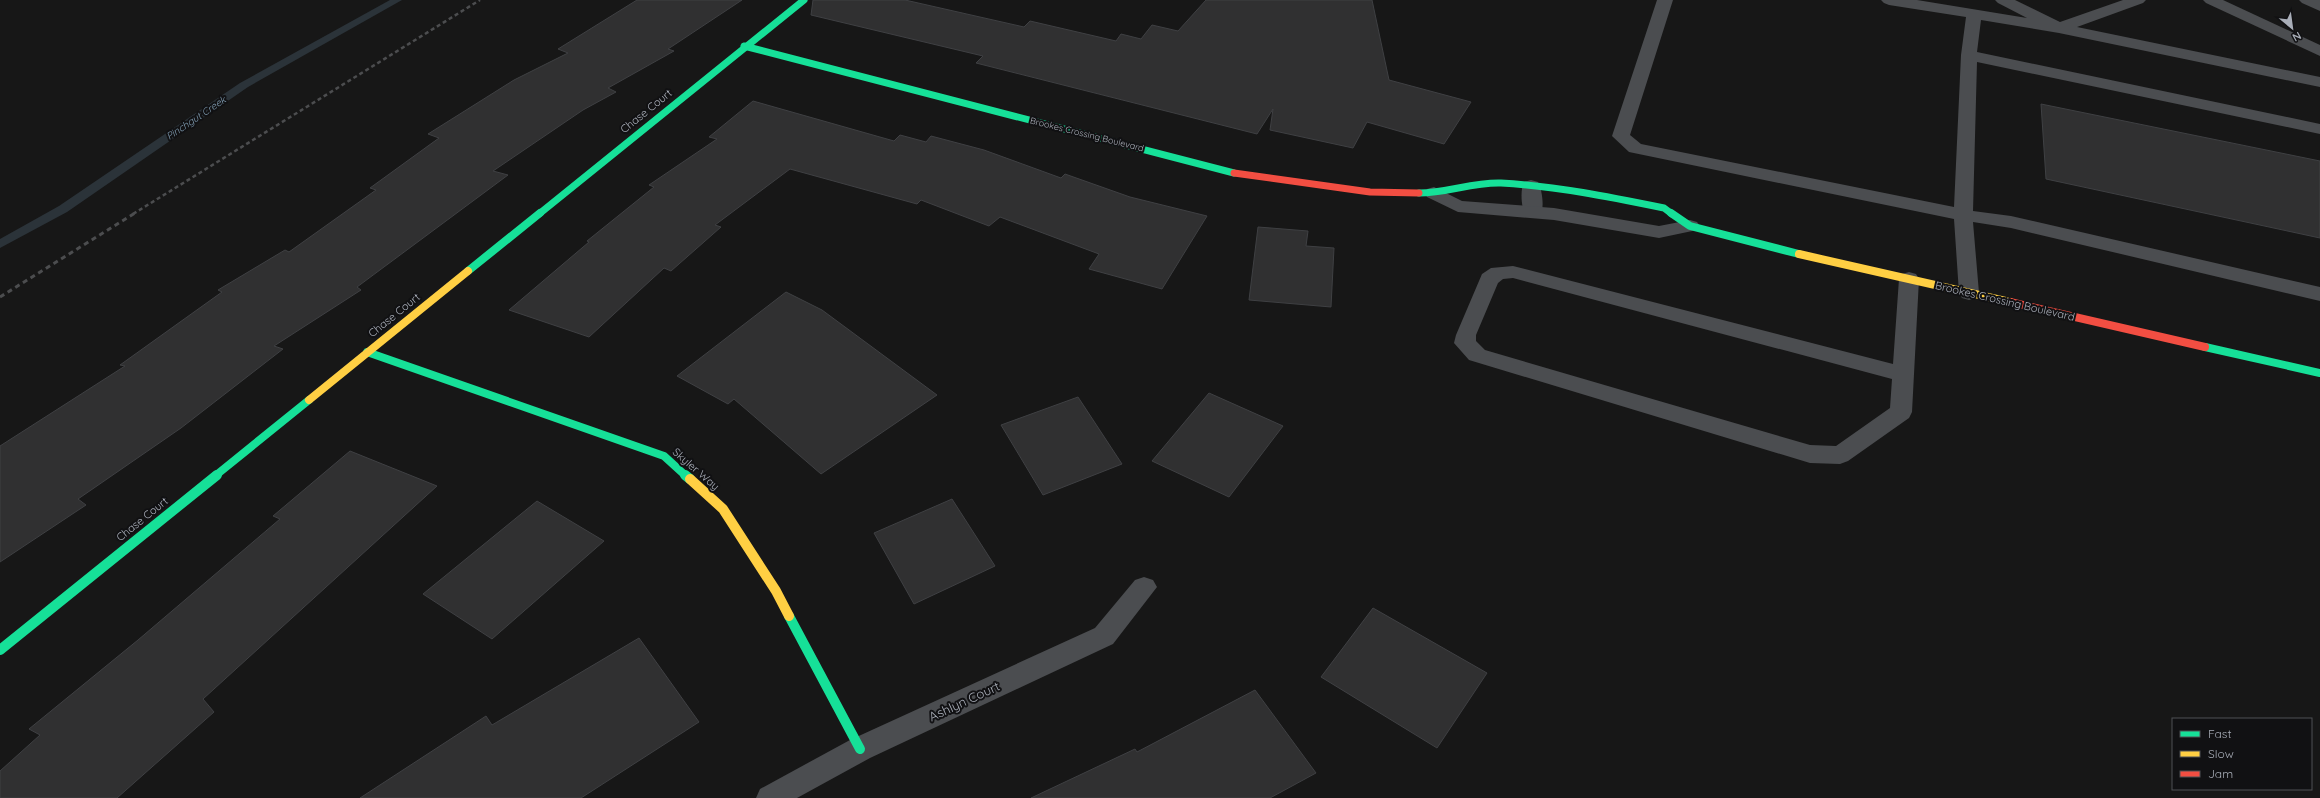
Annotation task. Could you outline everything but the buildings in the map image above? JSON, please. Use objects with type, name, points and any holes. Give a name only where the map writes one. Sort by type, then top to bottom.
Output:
[{"type":"street","name":"Chase Court","points":[[0,650],[744,46],[804,0]]},
{"type":"street","points":[[1665,0],[1621,136],[1635,148],[1963,215],[2011,222],[2320,294]]},
{"type":"street","points":[[1889,0],[2059,28],[2320,82]]},
{"type":"street","points":[[2003,0],[2059,28],[2138,0]]},
{"type":"street","points":[[2211,0],[2320,51]]},
{"type":"street","points":[[2306,0],[2320,6]]},
{"type":"street","points":[[1969,293],[1963,215],[1969,55],[1974,14]]},
{"type":"street","name":"Brookes Crossing Boulevard","points":[[744,46],[1247,176],[1370,192],[1434,193],[1466,185],[1500,183],[1590,193],[1664,208],[1690,226],[1800,254],[2320,373]]},
{"type":"street","points":[[1969,55],[2320,129]]},
{"type":"street","points":[[1531,186],[1533,212]]},
{"type":"street","name":"Brookes Crossing Boulevard","points":[[1434,193],[1458,206],[1533,212],[1658,232],[1690,226]]},
{"type":"street","points":[[1903,374],[1513,272],[1498,273],[1489,279],[1466,335],[1465,343],[1477,355],[1810,454],[1840,455],[1901,412],[1909,279]]},
{"type":"street","name":"Skyler Way","points":[[368,352],[664,456],[723,509],[776,591],[860,749]]},
{"type":"street","name":"Ashlyn Court","points":[[770,798],[860,749],[1104,636],[1144,587]]},
{"type":"waterway","name":"Pinchgut Creek","points":[[0,244],[63,209],[244,85],[397,0]]},
{"type":"railway","points":[[133,214],[480,0]]},
{"type":"railway","points":[[0,297],[135,213]]},
{"type":"traffic: fast","points":[[468,271],[804,0]]},
{"type":"traffic: fast","points":[[744,46],[1234,173]]},
{"type":"traffic: fast","points":[[1419,193],[1434,193],[1466,185],[1500,183],[1590,193],[1664,208],[1690,226],[1799,254]]},
{"type":"traffic: fast","points":[[2205,347],[2320,373]]},
{"type":"traffic: fast","points":[[367,352],[664,456],[690,479]]},
{"type":"traffic: fast","points":[[0,650],[309,400]]},
{"type":"traffic: fast","points":[[789,616],[860,749]]},
{"type":"traffic: slow","points":[[1799,254],[2010,302]]},
{"type":"traffic: slow","points":[[309,400],[468,271]]},
{"type":"traffic: slow","points":[[690,479],[723,509],[776,591],[789,616]]},
{"type":"traffic: jam","points":[[1234,173],[1370,192],[1419,193]]},
{"type":"traffic: jam","points":[[2010,302],[2205,347]]}]
